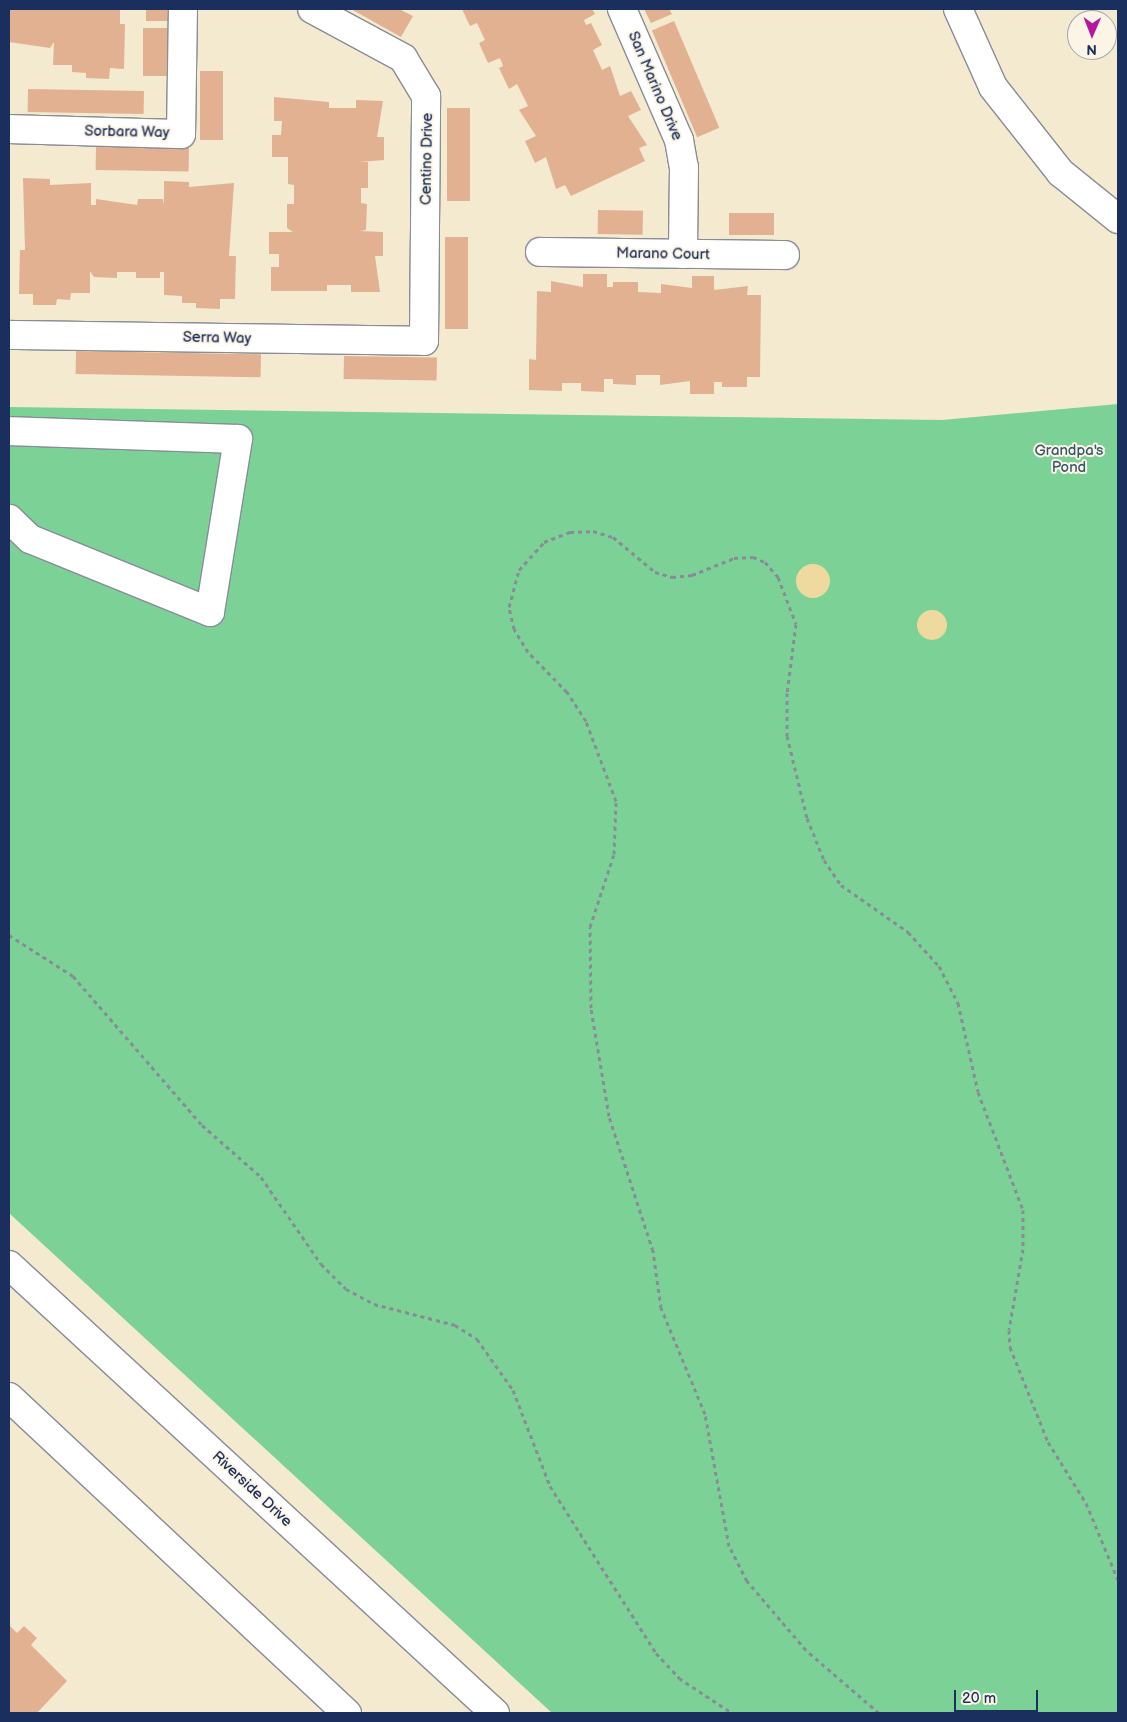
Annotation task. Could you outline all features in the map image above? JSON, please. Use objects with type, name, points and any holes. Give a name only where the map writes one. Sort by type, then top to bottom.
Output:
[{"type":"street","name":"Sorbara Way","points":[[9,129],[181,134],[183,9]]},
{"type":"street","name":"Centino Drive","points":[[312,9],[402,58],[426,96],[424,341]]},
{"type":"street","name":"San Marino Drive","points":[[622,9],[679,140],[684,167],[683,254]]},
{"type":"street","points":[[958,9],[993,87],[1061,173],[1118,219]]},
{"type":"street","name":"Marano Court","points":[[540,252],[785,255]]},
{"type":"street","name":"Serra Way","points":[[9,335],[424,341]]},
{"type":"street","points":[[9,431],[238,439],[210,612],[30,539],[9,520]]},
{"type":"street","name":"Riverside Drive","points":[[9,1266],[495,1713]]},
{"type":"street","points":[[9,1397],[347,1713]]},
{"type":"path","points":[[879,1713],[806,1650],[736,1565],[720,1508],[705,1414],[661,1308],[653,1251],[608,1116],[591,1008],[590,927],[614,854],[616,801],[586,720],[567,692],[528,652],[514,629],[509,607],[519,570],[544,542],[570,532],[593,531],[613,537],[655,572],[672,577],[692,575],[734,558],[753,557],[765,562],[778,577],[796,624],[787,693],[787,736],[807,818],[824,860],[840,885],[913,937],[939,966],[958,1003],[978,1092],[1023,1210],[1023,1249],[1008,1330],[1010,1347],[1048,1442],[1086,1503],[1118,1580]]},
{"type":"path","points":[[9,935],[73,976],[202,1125],[261,1177],[321,1264],[346,1289],[374,1304],[455,1325],[477,1339],[513,1390],[550,1486],[656,1653],[679,1678],[732,1713]]},
{"type":"green space","name":"Grandpa's Pond","points":[[1118,404],[1118,1713],[552,1713],[9,1213],[9,407],[942,420]]},
{"type":"sand","points":[[813,564],[825,569],[830,581],[825,593],[813,598],[801,593],[796,581],[801,569]]},
{"type":"sand","points":[[932,610],[943,614],[947,625],[943,636],[932,640],[921,636],[917,625],[921,614]]},
{"type":"building","points":[[9,9],[120,9],[120,24],[125,24],[124,69],[110,68],[109,79],[86,78],[86,73],[72,72],[72,65],[53,65],[54,42],[50,48],[9,42]]},
{"type":"building","points":[[146,9],[169,9],[169,21],[146,21]]},
{"type":"building","points":[[351,9],[399,9],[413,16],[401,37]]},
{"type":"building","points":[[462,9],[592,9],[595,14],[584,20],[586,25],[591,23],[602,45],[593,50],[602,70],[610,66],[620,96],[631,91],[641,110],[628,116],[647,145],[639,148],[645,161],[571,196],[565,185],[556,189],[546,157],[535,163],[525,141],[536,136],[519,110],[528,106],[517,84],[509,89],[499,68],[503,66],[500,58],[488,63],[479,43],[485,40],[477,23],[470,26]]},
{"type":"building","points":[[644,9],[669,9],[672,14],[651,23]]},
{"type":"building","points":[[674,21],[719,128],[697,137],[652,30]]},
{"type":"building","points":[[143,28],[167,28],[167,76],[143,76]]},
{"type":"building","points":[[200,71],[223,71],[223,140],[200,140]]},
{"type":"building","points":[[28,89],[144,91],[144,114],[28,112]]},
{"type":"building","points":[[274,97],[329,102],[329,108],[356,108],[356,100],[383,101],[377,137],[384,137],[384,160],[359,162],[368,162],[368,188],[361,188],[361,203],[367,204],[366,230],[360,231],[383,232],[383,256],[375,256],[380,292],[351,292],[351,285],[327,285],[327,291],[271,291],[271,267],[279,267],[279,254],[269,254],[269,232],[293,232],[287,228],[287,204],[294,204],[294,185],[288,184],[288,157],[272,157],[272,135],[281,135],[282,121],[274,121]]},
{"type":"building","points":[[447,108],[470,108],[470,201],[447,201]]},
{"type":"building","points":[[96,146],[189,148],[189,172],[96,170]]},
{"type":"building","points":[[23,178],[50,179],[50,185],[91,183],[91,205],[96,205],[96,199],[137,205],[138,199],[163,199],[164,205],[164,181],[189,182],[189,187],[234,183],[229,256],[236,256],[235,299],[220,299],[220,309],[196,308],[196,303],[182,303],[182,296],[164,295],[164,272],[160,272],[160,278],[136,278],[136,272],[117,272],[117,278],[94,277],[90,271],[90,293],[71,293],[70,300],[57,299],[56,305],[33,305],[33,294],[19,294],[20,250],[25,250]]},
{"type":"building","points":[[598,210],[643,211],[643,235],[598,234]]},
{"type":"building","points":[[729,213],[774,213],[774,235],[729,235]]},
{"type":"building","points":[[445,237],[468,237],[468,329],[445,329]]},
{"type":"building","points":[[583,274],[607,274],[607,287],[613,287],[613,282],[638,282],[638,292],[661,293],[661,284],[692,288],[692,276],[714,276],[714,290],[748,286],[747,295],[761,295],[760,377],[747,377],[747,387],[722,387],[722,382],[714,382],[714,394],[690,394],[690,381],[660,385],[660,375],[636,375],[636,385],[613,384],[613,379],[604,379],[604,392],[581,391],[581,383],[562,383],[562,391],[529,390],[529,359],[536,360],[537,291],[551,292],[551,281],[583,287]]},
{"type":"building","points":[[76,351],[261,354],[261,377],[76,374]]},
{"type":"building","points":[[344,356],[437,358],[437,381],[344,379]]},
{"type":"building","points":[[9,1625],[17,1633],[24,1626],[37,1638],[31,1645],[67,1681],[37,1713],[9,1713]]}]
